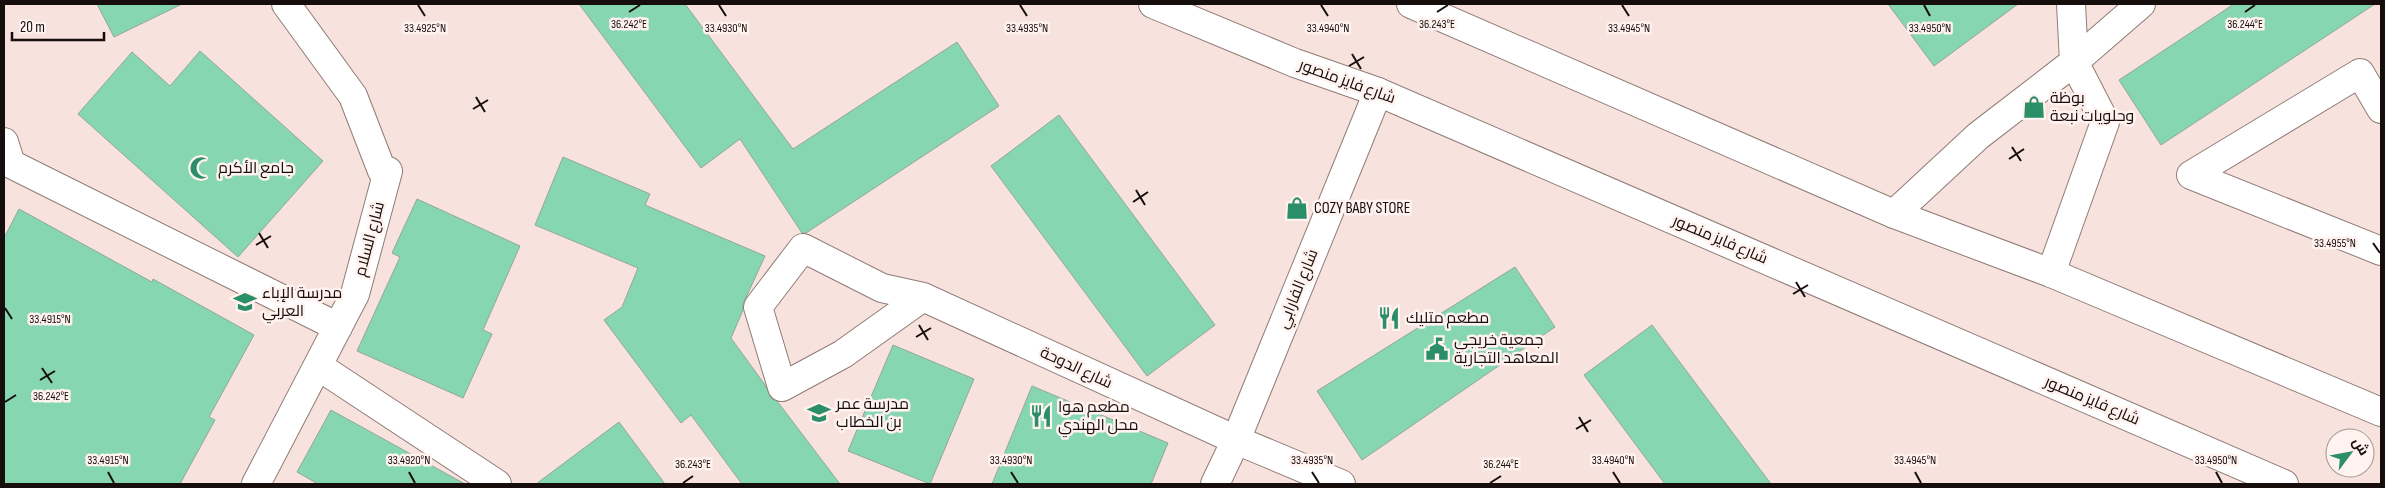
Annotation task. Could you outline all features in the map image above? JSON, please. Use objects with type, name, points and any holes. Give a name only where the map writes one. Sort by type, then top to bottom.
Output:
[{"type":"main road","name":"شارع السلام","points":[[256,484],[355,294],[388,172],[382,170],[353,96],[286,4]]},
{"type":"main road","name":"شارع فايز منصور","points":[[1153,4],[1295,63],[1378,92],[2284,484]]},
{"type":"main road","points":[[1410,4],[1894,214],[2051,273],[2381,412]]},
{"type":"main road","points":[[2051,273],[2105,122],[2074,62],[2071,4]]},
{"type":"main road","points":[[1894,214],[1978,136],[2074,62],[2141,4]]},
{"type":"main road","points":[[2381,108],[2360,72],[2191,175],[2381,250]]},
{"type":"main road","name":"شارع الفارابي","points":[[1215,484],[1236,440],[1378,92]]},
{"type":"main road","points":[[6,161],[338,327]]},
{"type":"main road","name":"شارع الدوحة","points":[[923,297],[843,354],[782,387],[758,307],[803,248],[882,288],[923,297],[1236,440],[1341,484]]},
{"type":"main road","points":[[318,366],[497,484]]},
{"type":"building","points":[[97,4],[182,4],[114,37]]},
{"type":"building","points":[[579,4],[685,4],[793,149],[957,42],[999,106],[806,233],[802,233],[740,139],[701,168]]},
{"type":"building","points":[[1888,4],[2018,4],[1934,66]]},
{"type":"building","points":[[2234,4],[2375,4],[2161,145],[2119,80]]},
{"type":"building","points":[[200,51],[323,161],[238,257],[78,114],[132,52],[170,86]]},
{"type":"building","points":[[1059,115],[1215,325],[1147,376],[991,166]]},
{"type":"building","points":[[563,157],[650,194],[645,205],[765,256],[743,304],[743,310],[731,338],[765,385],[772,399],[777,401],[840,484],[742,484],[691,415],[681,423],[604,320],[622,307],[638,268],[535,225]]},
{"type":"building","points":[[417,199],[520,246],[483,330],[492,334],[463,398],[357,351],[400,257],[392,253]]},
{"type":"building","points":[[19,209],[152,282],[153,279],[254,335],[209,417],[215,420],[180,484],[4,484],[4,238]]},
{"type":"building","points":[[1515,267],[1555,327],[1362,460],[1317,391]]},
{"type":"building","points":[[1652,325],[1771,484],[1665,484],[1584,375]]},
{"type":"building","points":[[893,345],[974,379],[930,484],[848,451]]},
{"type":"building","points":[[1032,386],[1168,443],[1151,484],[992,484]]},
{"type":"building","points":[[331,410],[465,484],[318,484],[297,472]]},
{"type":"building","points":[[619,422],[665,484],[536,484]]},
{"type":"place","name":"بوظة وحلويات نبعة","points":[[2034,107]]},
{"type":"place","name":"جامع الأكرم","points":[[201,168]]},
{"type":"place","name":"COZY BABY STORE","points":[[1297,208]]},
{"type":"place","name":"مدرسة الإباء العربي","points":[[245,302]]},
{"type":"place","name":"مطعم متليك","points":[[1389,318]]},
{"type":"place","name":"جمعية خريجي المعاهد التجارية","points":[[1437,349]]},
{"type":"place","name":"مدرسة عمر بن الخطاب","points":[[819,413]]},
{"type":"place","name":"مطعم هوا محل الهندي","points":[[1041,416]]}]
